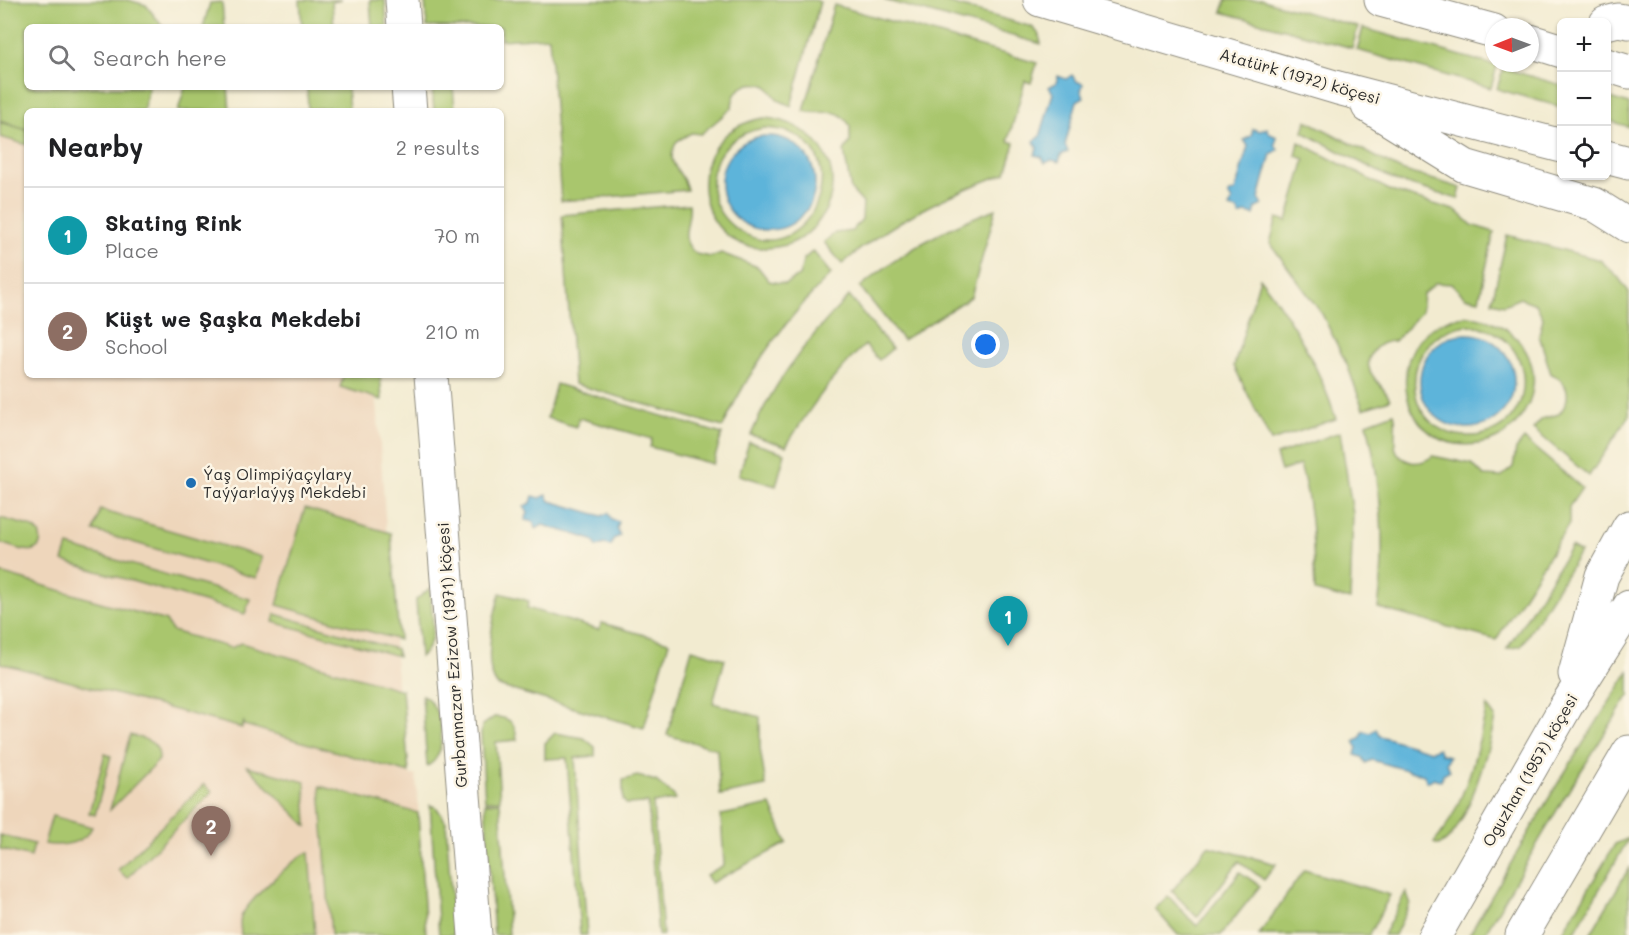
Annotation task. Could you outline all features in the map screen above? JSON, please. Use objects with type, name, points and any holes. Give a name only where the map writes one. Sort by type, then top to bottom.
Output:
[{"type":"main road","points":[[402,0],[404,24]]},
{"type":"main road","name":"Atatürk (1972) köçesi","points":[[1040,0],[1338,88],[1557,145]]},
{"type":"main road","points":[[1381,0],[1485,29]]},
{"type":"main road","points":[[1611,21],[1629,22]]},
{"type":"main road","points":[[1539,39],[1557,34]]},
{"type":"main road","points":[[1539,44],[1557,49]]},
{"type":"main road","points":[[1611,67],[1629,72]]},
{"type":"main road","points":[[1338,88],[1465,166],[1594,204],[1629,226]]},
{"type":"main road","points":[[408,90],[410,108]]},
{"type":"main road","points":[[1611,158],[1629,163]]},
{"type":"main road","name":"Gurbannazar Ezizow (1971) köçesi","points":[[431,378],[475,935]]},
{"type":"main road","points":[[1566,706],[1602,576],[1629,527]]},
{"type":"main road","name":"Oguzhan (1957) köçesi","points":[[1435,935],[1566,706],[1629,607]]},
{"type":"main road","points":[[1522,935],[1629,752]]},
{"type":"main road","points":[[1604,792],[1629,767]]},
{"type":"shaded area","name":"Ýaş Olimpiýaçylary Taýýarlaýyş Mekdebi","points":[[0,128],[24,135],[24,378],[375,378],[399,710],[0,591]]},
{"type":"shaded area","points":[[0,648],[245,719],[244,725],[416,776],[427,935],[0,935]]},
{"type":"green space","points":[[0,0],[128,0],[146,5],[161,24],[24,24],[24,90],[148,90],[144,108],[24,108],[24,128],[0,121]]},
{"type":"green space","points":[[300,0],[341,0],[332,2],[334,24],[302,24]]},
{"type":"green space","points":[[370,0],[385,0],[387,24],[372,24]]},
{"type":"green space","points":[[425,0],[815,0],[820,2],[791,106],[778,100],[767,86],[748,85],[738,90],[732,108],[701,134],[691,133],[677,141],[673,150],[673,162],[687,190],[561,201],[549,37],[504,40],[504,24],[427,24]]},
{"type":"green space","points":[[884,0],[937,0],[1032,27],[1039,34],[1041,44]]},
{"type":"green space","points":[[1226,0],[1262,0],[1358,27],[1352,48],[1222,12]]},
{"type":"green space","points":[[222,2],[224,24],[204,24],[210,3]]},
{"type":"green space","points":[[834,5],[1037,63],[1031,83],[1025,81],[1008,141],[1015,143],[1006,173],[919,211],[861,248],[842,264],[824,242],[835,233],[852,231],[862,219],[863,203],[851,190],[844,151],[850,142],[850,126],[845,119],[835,113],[804,111]]},
{"type":"green space","points":[[1363,28],[1485,63],[1485,72],[1495,72],[1491,88],[1357,50]]},
{"type":"green space","points":[[1502,72],[1517,72],[1557,84],[1557,106],[1497,89]]},
{"type":"green space","points":[[184,90],[228,90],[230,108],[179,108]]},
{"type":"green space","points":[[307,90],[347,90],[349,108],[308,108]]},
{"type":"green space","points":[[432,90],[453,90],[455,108],[434,108]]},
{"type":"green space","points":[[1611,98],[1629,104],[1629,127],[1611,121]]},
{"type":"green space","points":[[764,118],[782,121],[812,138],[823,151],[830,166],[832,183],[830,200],[817,223],[797,240],[777,247],[749,246],[727,235],[712,216],[704,193],[706,169],[715,146],[735,128]],"holes":[[[764,128],[796,136],[815,153],[821,176],[818,200],[806,222],[786,236],[762,240],[735,228],[725,219],[713,195],[713,170],[722,152],[736,139],[754,130]]]},
{"type":"green space","points":[[1306,120],[1401,170],[1461,188],[1458,199],[1396,181],[1303,132]]},
{"type":"green space","points":[[0,122],[24,129],[24,144],[0,137]]},
{"type":"green space","points":[[1299,142],[1391,191],[1457,211],[1472,225],[1494,232],[1479,300],[1465,297],[1452,284],[1436,283],[1423,294],[1421,312],[1395,341],[1380,344],[1369,358],[1370,371],[1390,400],[1363,409],[1348,367],[1322,314],[1270,243],[1277,218],[1287,221],[1305,159],[1296,156]]},
{"type":"green space","points":[[689,204],[686,236],[690,248],[696,254],[711,257],[721,253],[758,267],[769,281],[785,284],[799,276],[804,259],[813,251],[831,274],[770,345],[733,405],[723,427],[574,384],[562,215]]},
{"type":"green space","points":[[996,209],[971,297],[903,340],[860,287],[892,263],[942,232]]},
{"type":"green space","points":[[1507,235],[1600,260],[1618,277],[1629,292],[1629,416],[1589,476],[1533,429],[1542,419],[1559,414],[1566,403],[1567,391],[1562,382],[1551,374],[1539,335],[1543,318],[1536,304],[1520,298],[1504,305],[1492,302]]},
{"type":"green space","points":[[1260,278],[1284,311],[1304,345],[1322,381],[1336,419],[1271,441],[1234,366]]},
{"type":"green space","points":[[849,296],[892,349],[879,360],[865,345],[832,380],[786,446],[751,435],[770,397],[793,361]]},
{"type":"green space","points":[[1467,316],[1486,319],[1503,327],[1516,338],[1526,352],[1532,368],[1533,385],[1529,402],[1519,420],[1501,436],[1477,444],[1448,442],[1427,430],[1412,411],[1406,388],[1408,363],[1418,341],[1438,325]],"holes":[[[1468,325],[1492,331],[1510,345],[1520,362],[1523,382],[1520,402],[1510,419],[1493,431],[1470,436],[1446,432],[1429,420],[1419,404],[1415,384],[1417,364],[1427,346],[1444,332]]]},
{"type":"green space","points":[[343,378],[380,378],[382,400],[340,387]]},
{"type":"green space","points":[[556,384],[722,434],[713,464],[650,447],[652,439],[579,418],[576,427],[547,418]]},
{"type":"green space","points":[[1394,413],[1395,447],[1403,458],[1411,462],[1422,462],[1433,456],[1472,464],[1484,476],[1501,477],[1513,467],[1516,449],[1524,439],[1582,488],[1569,507],[1569,524],[1496,640],[1378,608],[1382,561],[1381,515],[1376,469],[1367,423]]},
{"type":"green space","points":[[1340,432],[1353,514],[1350,600],[1315,591],[1310,512],[1300,465],[1281,471],[1276,455]]},
{"type":"green space","points":[[749,442],[785,453],[776,486],[739,475]]},
{"type":"green space","points":[[305,508],[391,533],[399,640],[277,605]]},
{"type":"green space","points":[[100,510],[262,557],[256,578],[94,531]]},
{"type":"green space","points":[[0,518],[36,530],[40,539],[39,546],[33,550],[25,550],[0,543]]},
{"type":"green space","points":[[68,546],[250,599],[245,614],[63,561]]},
{"type":"green space","points":[[1571,547],[1580,552],[1521,646],[1507,649]]},
{"type":"green space","points":[[0,573],[166,621],[172,631],[231,648],[241,643],[402,690],[409,773],[244,725],[244,721],[242,728],[0,663]]},
{"type":"green space","points":[[430,588],[432,634],[430,643],[420,657],[416,600]]},
{"type":"green space","points":[[500,593],[529,601],[527,608],[599,630],[602,623],[669,642],[644,728],[498,686],[490,667],[490,641]]},
{"type":"green space","points":[[275,614],[396,649],[398,656],[273,622]]},
{"type":"green space","points":[[692,649],[725,659],[713,703],[760,717],[760,748],[766,786],[720,795],[717,749],[667,735]]},
{"type":"green space","points":[[1629,671],[1629,695],[1564,798],[1484,935],[1469,935],[1553,791]]},
{"type":"green space","points":[[422,695],[435,709],[441,730],[439,752],[434,761],[427,766]]},
{"type":"green space","points":[[1487,706],[1495,717],[1475,790],[1457,827],[1447,840],[1437,845],[1434,843],[1462,796],[1479,742]]},
{"type":"green space","points":[[494,717],[505,718],[511,722],[517,740],[496,742],[500,800],[485,801],[481,734],[482,726]]},
{"type":"green space","points":[[555,733],[584,738],[595,747],[595,756],[575,758],[587,935],[580,935],[567,758],[545,759],[545,743]]},
{"type":"green space","points":[[130,735],[154,745],[159,754],[159,760],[110,810]]},
{"type":"green space","points":[[105,754],[111,756],[95,815],[89,813]]},
{"type":"green space","points":[[247,766],[305,782],[307,826]]},
{"type":"green space","points":[[637,776],[656,781],[674,796],[675,800],[653,803],[663,935],[658,935],[648,803],[626,804],[623,800],[623,780]]},
{"type":"green space","points":[[204,784],[212,792],[127,878],[118,870]]},
{"type":"green space","points":[[320,786],[418,813],[426,935],[331,935]]},
{"type":"green space","points":[[500,802],[509,935],[494,935],[485,803]]},
{"type":"green space","points":[[430,805],[437,808],[446,822],[454,935],[439,935]]},
{"type":"green space","points":[[771,805],[787,843],[711,883],[706,875],[724,865],[721,815]]},
{"type":"green space","points":[[52,816],[92,827],[89,833],[78,841],[58,845],[44,844]]},
{"type":"green space","points":[[0,835],[34,844],[31,857],[0,849]]},
{"type":"green space","points":[[1629,838],[1573,935],[1561,935],[1615,844]]},
{"type":"green space","points":[[1208,846],[1276,864],[1264,880],[1239,861],[1197,917],[1172,891]]},
{"type":"green space","points":[[309,852],[315,935],[241,935],[241,917],[252,901],[282,871]]},
{"type":"green space","points":[[1629,868],[1629,935],[1590,935]]},
{"type":"green space","points":[[1304,870],[1390,895],[1369,935],[1259,935]]},
{"type":"green space","points":[[1240,872],[1260,886],[1221,935],[1178,935],[1155,909],[1168,896],[1197,926]]},
{"type":"green space","points":[[1406,892],[1410,903],[1395,935],[1383,935]]},
{"type":"water","points":[[1072,75],[1076,81],[1083,84],[1081,91],[1084,97],[1077,101],[1065,145],[1068,152],[1061,155],[1059,162],[1052,160],[1045,163],[1042,157],[1035,155],[1037,148],[1034,141],[1040,137],[1053,93],[1049,87],[1056,83],[1058,76],[1066,79]]},
{"type":"water","points":[[1267,128],[1270,134],[1277,137],[1275,144],[1278,150],[1271,154],[1259,198],[1262,205],[1256,208],[1254,215],[1246,213],[1240,216],[1237,210],[1229,208],[1232,201],[1228,194],[1235,191],[1248,146],[1244,140],[1251,136],[1253,129],[1260,131]]},
{"type":"water","points":[[768,136],[786,139],[801,150],[812,165],[815,183],[812,201],[801,216],[786,227],[768,230],[750,227],[735,216],[724,201],[721,183],[724,165],[735,150],[750,139]]},
{"type":"water","points":[[1467,334],[1485,337],[1500,348],[1511,363],[1514,381],[1511,399],[1500,414],[1485,425],[1467,428],[1449,425],[1434,414],[1423,399],[1420,381],[1423,363],[1434,348],[1449,337]]},
{"type":"water","points":[[547,495],[550,501],[602,516],[608,513],[612,520],[619,522],[617,529],[620,536],[613,539],[611,546],[604,544],[597,547],[594,541],[587,538],[543,525],[536,529],[533,522],[525,520],[528,513],[524,506],[531,503],[533,496],[540,498]]},
{"type":"water","points":[[1376,729],[1380,736],[1431,751],[1438,748],[1441,754],[1449,756],[1446,764],[1450,770],[1443,774],[1441,781],[1434,778],[1427,782],[1424,775],[1372,760],[1366,763],[1362,757],[1355,755],[1357,747],[1354,741],[1361,737],[1363,731],[1370,733]]},
{"type":"place","name":"Ýaş Olimpiýaçylary Taýýarlaýyş Mekdebi","points":[[191,483]]},
{"type":"place","name":"Skating Rink","points":[[1008,646]]},
{"type":"place","name":"Küşt we Şaşka Mekdebi","points":[[211,856]]}]
